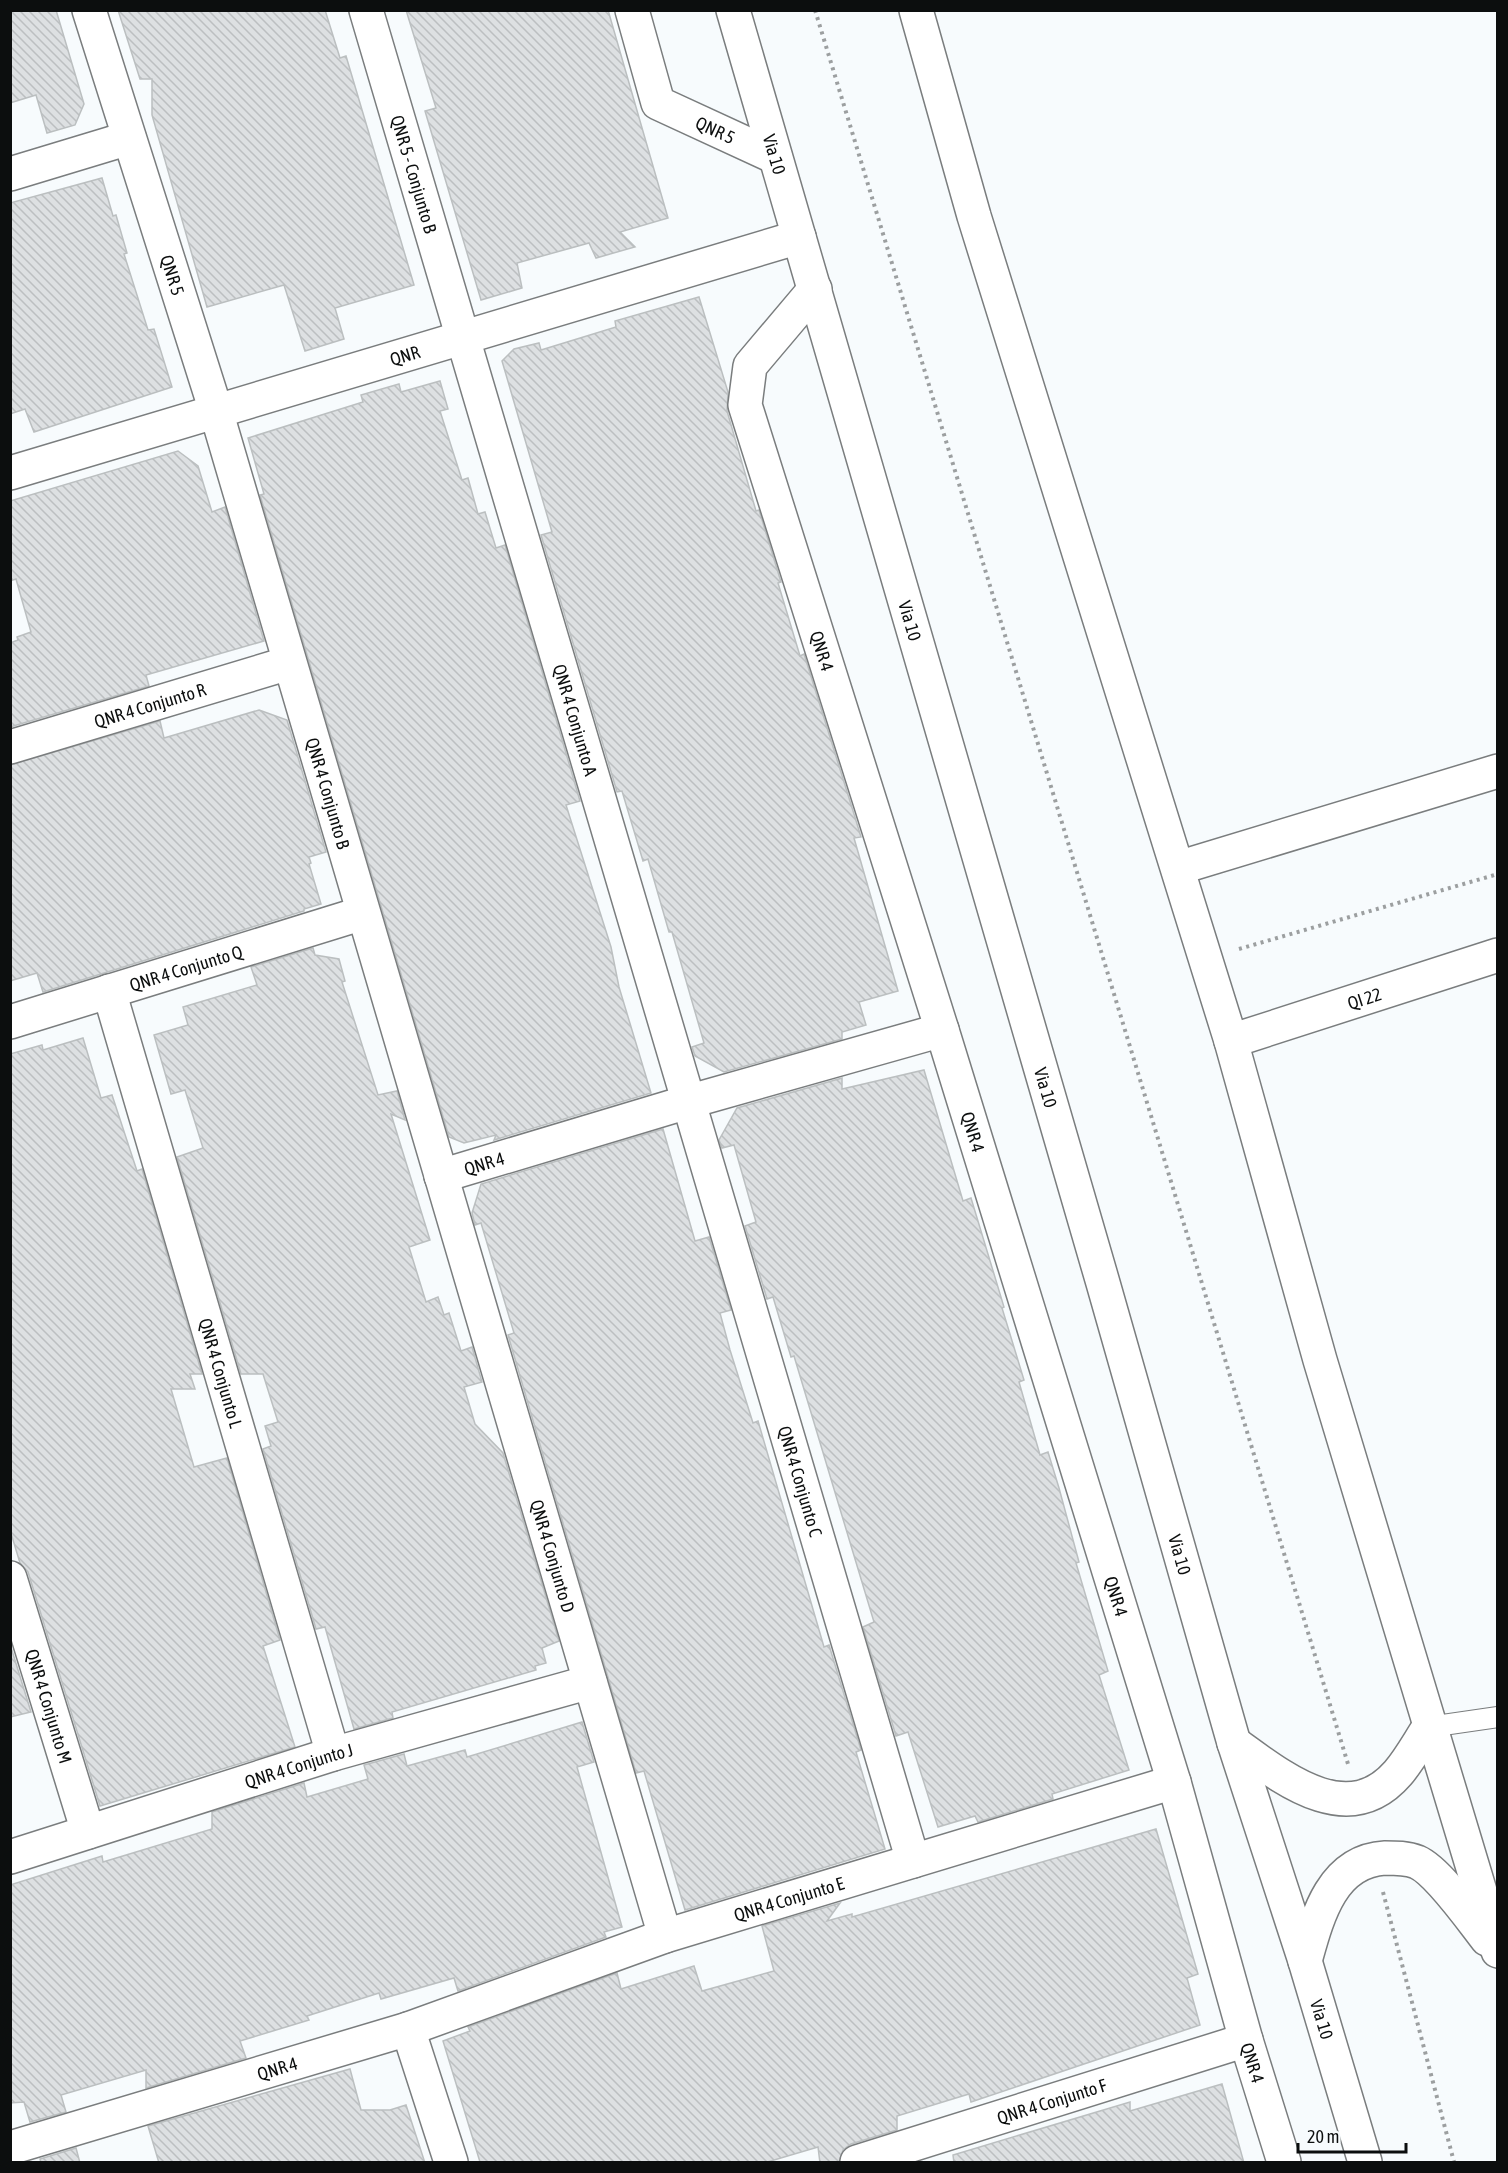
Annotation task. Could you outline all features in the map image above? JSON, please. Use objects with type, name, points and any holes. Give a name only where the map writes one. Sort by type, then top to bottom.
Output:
[{"type":"street","name":"QNR 5","points":[[89,10],[216,411]]},
{"type":"street","name":"QNR 5 - Conjunto B","points":[[366,10],[462,338]]},
{"type":"street","name":"QNR 5","points":[[632,10],[658,103],[775,157]]},
{"type":"street","name":"Via 10","points":[[733,10],[1234,1743],[1305,1961],[1365,2163]]},
{"type":"street","points":[[916,10],[974,216],[1231,1041],[1320,1360],[1497,1952]]},
{"type":"street","points":[[10,174],[129,138]]},
{"type":"street","name":"QNR","points":[[10,472],[799,237]]},
{"type":"street","name":"QNR 4","points":[[815,289],[750,366],[745,405],[942,1030],[1174,1782],[1246,2040],[1284,2163]]},
{"type":"street","name":"QNR 4 Conjunto A","points":[[462,338],[691,1101]]},
{"type":"street","name":"QNR 4 Conjunto B","points":[[216,411],[441,1176]]},
{"type":"street","name":"QNR 4 Conjunto R","points":[[10,747],[289,663]]},
{"type":"street","points":[[1178,868],[1497,771]]},
{"type":"street","name":"QNR 4 Conjunto Q","points":[[10,1022],[363,913]]},
{"type":"street","name":"QI 22","points":[[1231,1041],[1497,956]]},
{"type":"street","name":"QNR 4 Conjunto L","points":[[109,991],[333,1754]]},
{"type":"street","name":"QNR 4","points":[[441,1176],[691,1101],[942,1030]]},
{"type":"street","name":"QNR 4 Conjunto C","points":[[691,1101],[913,1861]]},
{"type":"street","name":"QNR 4 Conjunto D","points":[[441,1176],[665,1936]]},
{"type":"street","name":"QNR 4 Conjunto M","points":[[10,1578],[88,1832]]},
{"type":"street","name":"QNR 4 Conjunto J","points":[[10,1857],[333,1754],[590,1682]]},
{"type":"street","points":[[1234,1743],[1272,1771],[1314,1794],[1336,1799],[1358,1797],[1380,1788],[1398,1773],[1429,1727]]},
{"type":"street","name":"QNR 4 Conjunto E","points":[[408,2029],[665,1936],[1174,1782]]},
{"type":"street","points":[[1305,1961],[1318,1914],[1341,1875],[1374,1858],[1399,1857],[1418,1862],[1456,1900],[1497,1952]]},
{"type":"street","points":[[408,2029],[451,2163]]},
{"type":"street","name":"QNR 4","points":[[10,2148],[408,2029]]},
{"type":"street","name":"QNR 4 Conjunto F","points":[[857,2163],[1246,2040]]},
{"type":"lane","points":[[1429,1727],[1497,1717]]},
{"type":"path","points":[[815,10],[1358,1797]]},
{"type":"path","points":[[1206,959],[1497,874]]},
{"type":"path","points":[[1374,1858],[1455,2163]]},
{"type":"building","points":[[10,10],[56,10],[84,104],[75,125],[47,133],[36,95],[10,103]]},
{"type":"building","points":[[118,10],[325,10],[340,58],[346,56],[414,285],[335,308],[344,339],[305,351],[284,285],[207,307],[152,115],[152,79],[140,79]]},
{"type":"building","points":[[406,10],[608,10],[668,218],[620,232],[635,247],[596,258],[589,243],[517,263],[522,288],[481,300],[425,111],[436,108]]},
{"type":"building","points":[[102,178],[113,216],[116,215],[127,253],[124,254],[148,330],[154,329],[172,387],[34,432],[25,409],[10,414],[10,203]]},
{"type":"building","points":[[699,297],[728,392],[727,411],[756,511],[759,510],[800,656],[804,654],[861,837],[854,838],[898,991],[859,1002],[866,1025],[842,1032],[842,1039],[724,1072],[695,1056],[692,1047],[704,1043],[648,859],[643,861],[622,791],[617,792],[541,535],[552,532],[502,361],[514,349],[539,343],[541,350],[616,327],[615,321]]},
{"type":"building","points":[[440,381],[448,409],[440,411],[462,480],[468,478],[478,514],[485,512],[496,548],[505,545],[580,801],[566,805],[611,947],[619,987],[651,1093],[494,1140],[496,1135],[464,1143],[449,1137],[260,495],[264,494],[248,438],[363,402],[361,395],[399,384],[401,392]]},
{"type":"building","points":[[178,451],[198,466],[212,512],[225,507],[264,641],[146,675],[149,686],[10,727],[10,643],[18,640],[17,637],[31,632],[16,579],[10,581],[10,501]]},
{"type":"building","points":[[259,710],[287,720],[326,852],[309,857],[321,904],[43,992],[37,973],[10,981],[10,765],[160,721],[164,738]]},
{"type":"building","points":[[313,948],[315,955],[339,959],[345,981],[342,982],[378,1095],[397,1091],[405,1120],[391,1114],[430,1240],[409,1247],[426,1302],[438,1297],[444,1315],[449,1313],[461,1351],[472,1347],[482,1382],[464,1387],[475,1424],[503,1453],[559,1641],[542,1648],[546,1663],[535,1666],[536,1670],[392,1712],[393,1718],[354,1729],[325,1627],[316,1629],[263,1449],[271,1446],[265,1426],[278,1422],[263,1374],[241,1374],[177,1157],[203,1148],[185,1090],[171,1094],[154,1035],[188,1025],[183,1007],[257,985],[251,967]]},
{"type":"building","points":[[83,1038],[101,1098],[112,1095],[137,1171],[142,1169],[202,1374],[190,1374],[195,1389],[171,1389],[194,1467],[227,1458],[280,1640],[263,1646],[295,1747],[100,1806],[28,1572],[20,1563],[10,1530],[10,1054],[42,1045],[43,1050]]},
{"type":"building","points":[[924,1070],[963,1201],[971,1198],[1004,1307],[1002,1308],[1024,1380],[1019,1382],[1040,1455],[1048,1452],[1059,1488],[1079,1562],[1076,1563],[1108,1671],[1099,1675],[1129,1770],[1052,1794],[1053,1799],[978,1822],[975,1816],[938,1827],[908,1732],[896,1736],[863,1627],[874,1622],[794,1356],[791,1357],[773,1297],[767,1299],[745,1226],[756,1222],[734,1145],[722,1148],[719,1140],[737,1108],[842,1078],[842,1089]]},
{"type":"building","points":[[663,1129],[695,1241],[709,1237],[731,1310],[720,1313],[730,1350],[753,1423],[758,1421],[824,1647],[829,1645],[861,1750],[856,1752],[885,1849],[685,1910],[644,1771],[636,1773],[508,1335],[514,1333],[481,1223],[475,1225],[472,1213],[481,1184]]},
{"type":"building","points":[[10,1644],[31,1712],[10,1717]]},
{"type":"building","points":[[582,1722],[594,1762],[577,1767],[622,1927],[604,1932],[606,1937],[458,1991],[454,1978],[381,1999],[379,1993],[307,2016],[309,2020],[240,2041],[246,2058],[146,2088],[146,2070],[61,2095],[66,2112],[30,2122],[24,2102],[10,2103],[10,1885],[102,1856],[103,1862],[212,1829],[212,1812],[304,1783],[307,1797],[368,1779],[364,1765],[404,1754],[407,1766],[465,1750],[467,1757]]},
{"type":"building","points":[[1156,1829],[1198,1974],[1187,1978],[1200,2025],[971,2102],[969,2094],[897,2116],[897,2130],[851,2144],[843,2150],[839,2163],[820,2163],[818,2147],[764,2163],[480,2162],[443,2041],[470,2031],[468,2027],[617,1973],[621,1989],[694,1966],[702,1991],[774,1971],[762,1926],[840,1903],[827,1921],[852,1914],[852,1917]]},
{"type":"building","points":[[350,2069],[361,2110],[390,2110],[406,2105],[425,2163],[159,2163],[148,2126]]},
{"type":"building","points":[[1222,2084],[1244,2163],[954,2163],[953,2155],[1130,2102],[1130,2111]]},
{"type":"building","points":[[76,2148],[80,2163],[41,2163],[40,2159]]}]
